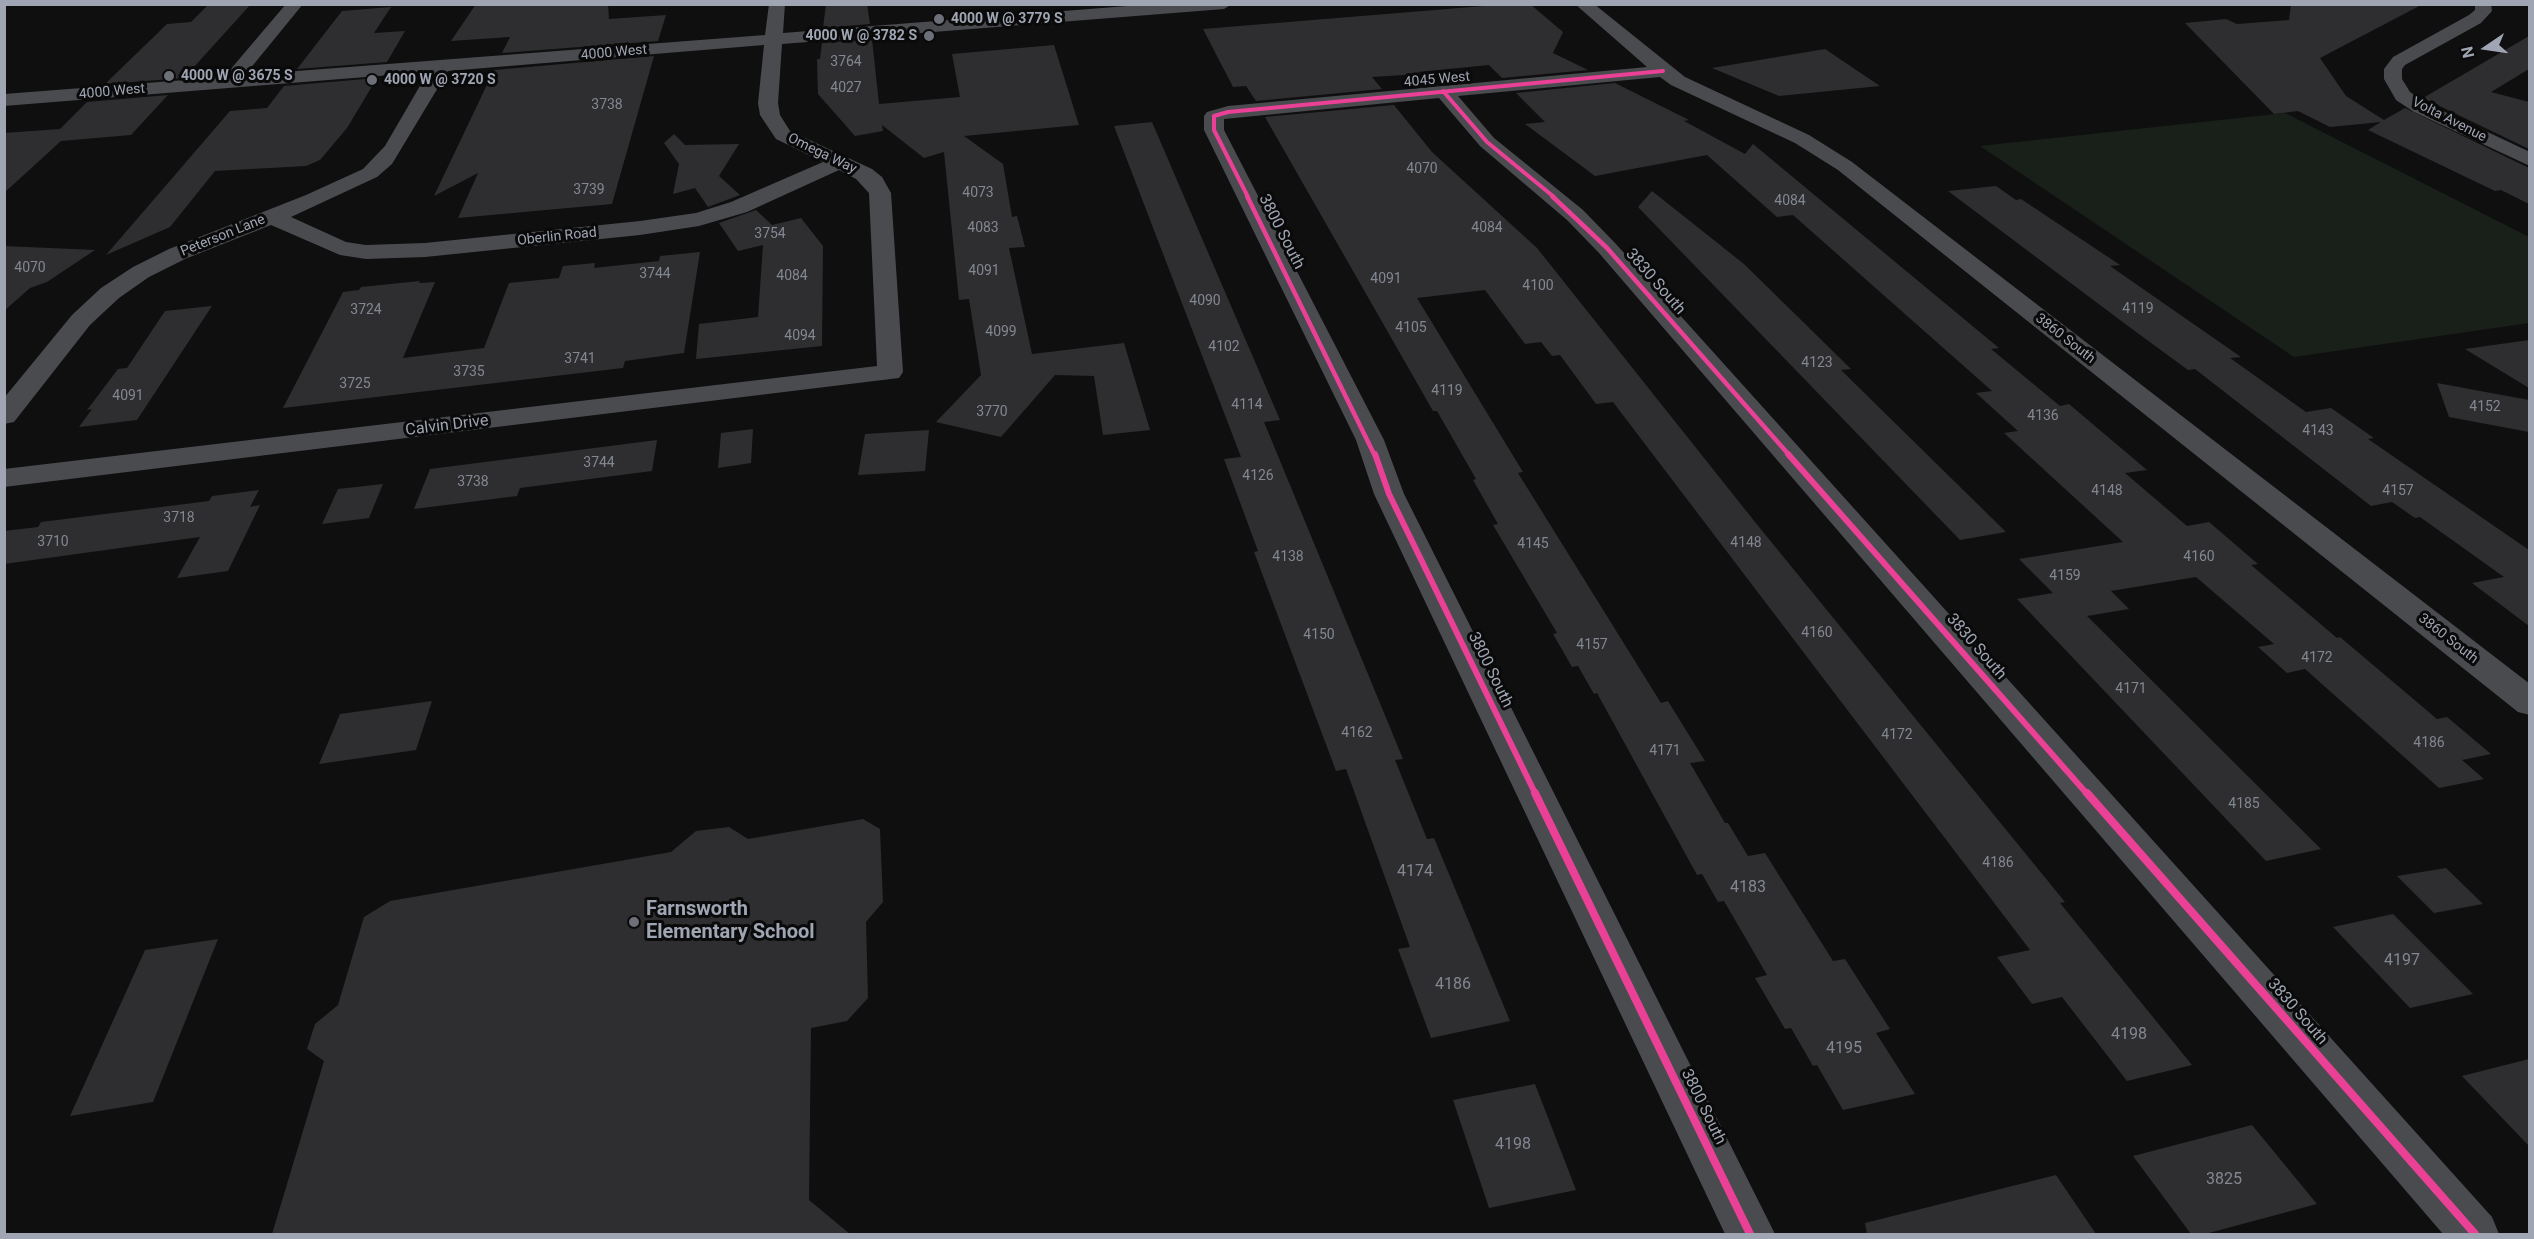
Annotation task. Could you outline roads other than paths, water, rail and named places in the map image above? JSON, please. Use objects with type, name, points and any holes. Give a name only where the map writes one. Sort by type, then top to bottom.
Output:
[{"type":"street","points":[[229,83],[295,4]]},
{"type":"street","name":"Omega Way","points":[[777,4],[768,104],[770,115],[783,135],[864,174],[874,182],[879,193],[890,372]]},
{"type":"street","name":"4000 West","points":[[4,100],[1224,4]]},
{"type":"street","name":"3860 South","points":[[1583,4],[1663,71],[1706,96],[1802,139],[1845,166],[2529,703]]},
{"type":"street","name":"Volta Avenue","points":[[2483,4],[2484,11],[2475,19],[2399,61],[2393,69],[2393,80],[2403,96],[2421,108],[2529,159]]},
{"type":"street","name":"Peterson Lane","points":[[4,416],[81,320],[110,293],[141,272],[177,254],[351,183],[385,160],[441,66]]},
{"type":"street","name":"4045 West","points":[[1214,116],[1245,110],[1663,71]]},
{"type":"street","name":"3830 South","points":[[1443,91],[1494,149],[1575,215],[1607,248],[2475,1234]]},
{"type":"street","name":"3800 South","points":[[1214,116],[1214,130],[1370,440],[1389,494],[1750,1234]]},
{"type":"street","name":"Oberlin Road","points":[[270,216],[340,248],[366,252],[425,250],[640,228],[699,219],[739,207],[838,163]]},
{"type":"street","name":"Calvin Drive","points":[[4,478],[890,372]]},
{"type":"place","name":"4000 W @ 3779 S","points":[[939,19]]},
{"type":"place","name":"4000 W @ 3782 S","points":[[929,36]]},
{"type":"place","name":"4000 W @ 3675 S","points":[[169,76]]},
{"type":"place","name":"4000 W @ 3720 S","points":[[372,80]]},
{"type":"place","name":"Farnsworth Elementary School","points":[[634,922]]}]
